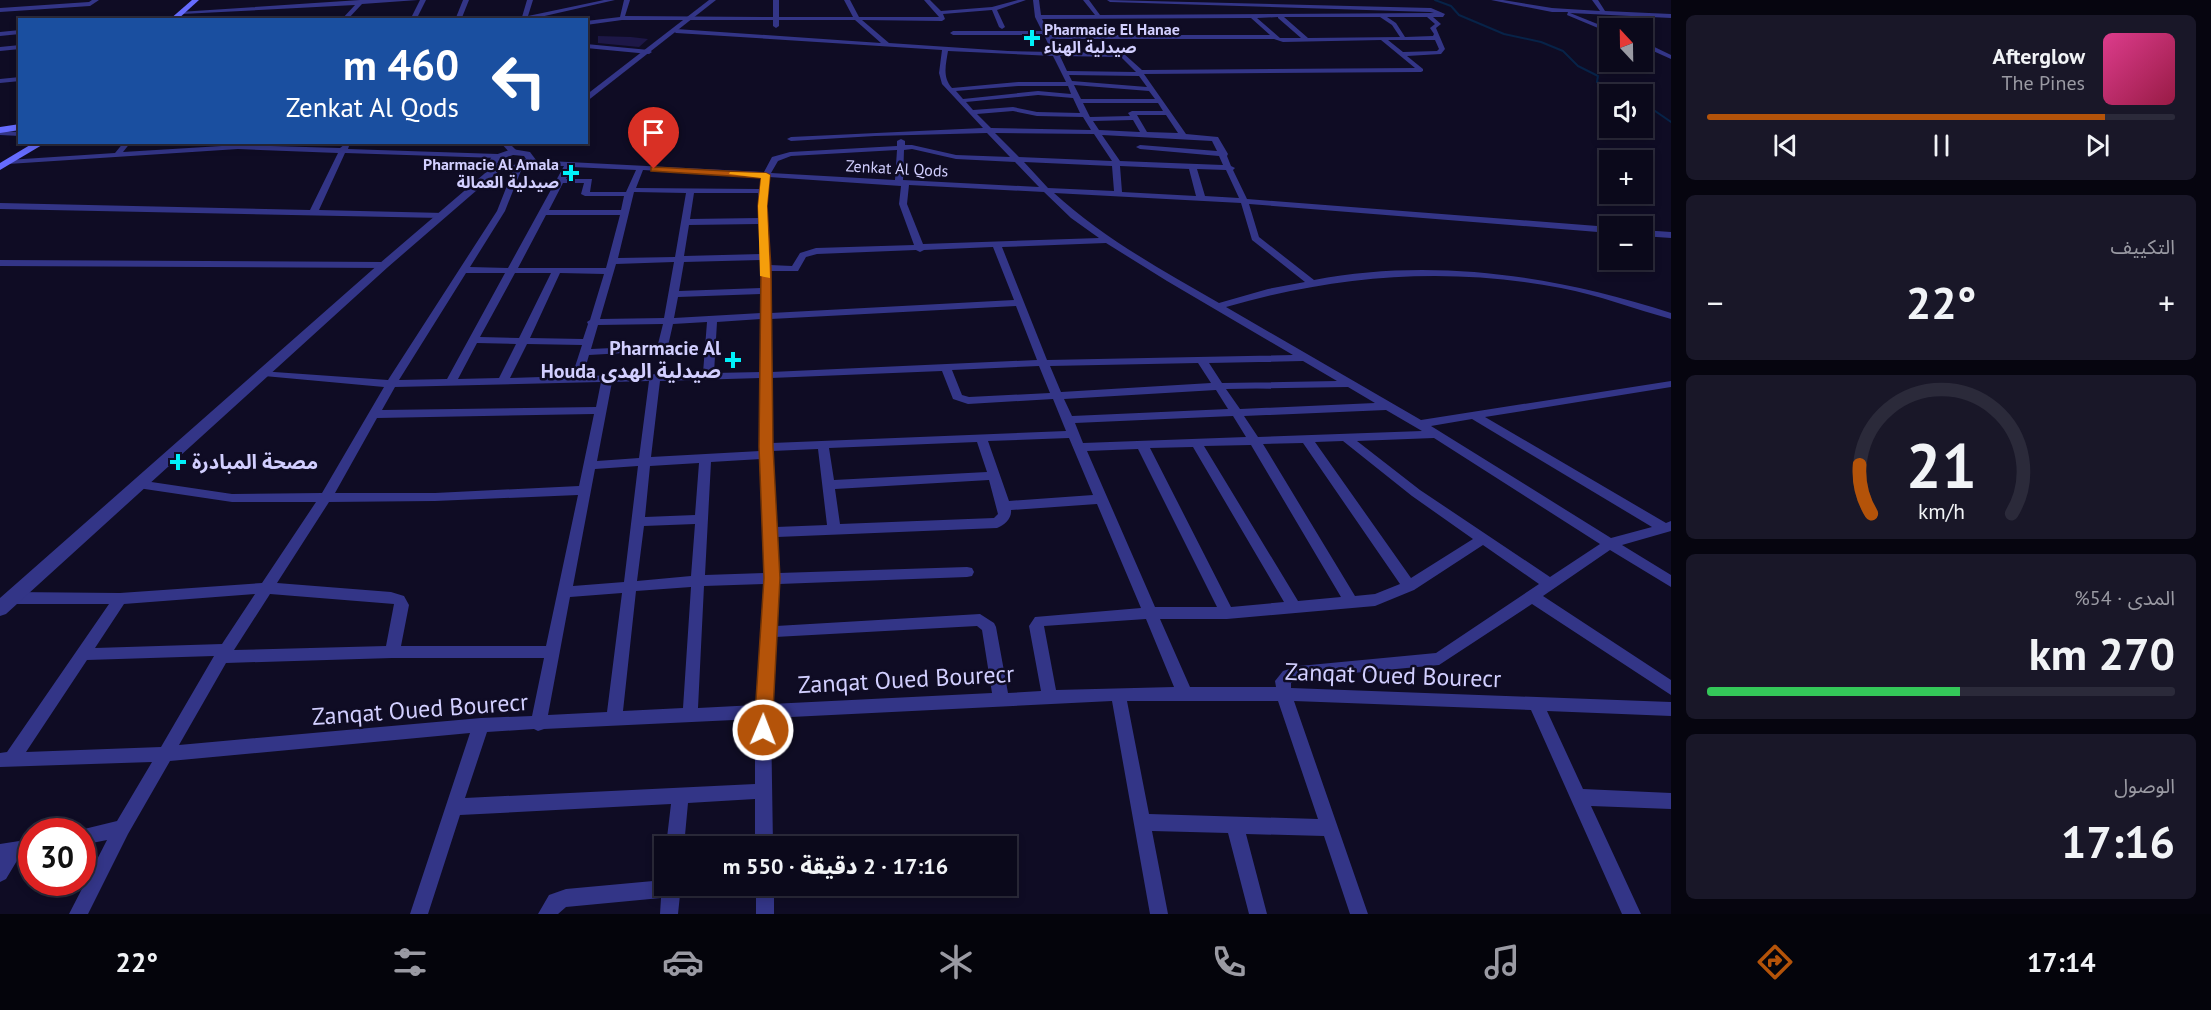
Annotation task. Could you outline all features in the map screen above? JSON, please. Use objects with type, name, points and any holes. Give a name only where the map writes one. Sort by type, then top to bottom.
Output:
[{"type":"main road","points":[[183,16],[196,0]]},
{"type":"main road","points":[[3,133],[18,128]]},
{"type":"main road","points":[[23,152],[29,144]]},
{"type":"main road","points":[[4,165],[39,144]]},
{"type":"street","points":[[3,10],[15,2],[92,4],[96,0]]},
{"type":"street","points":[[183,16],[204,0]]},
{"type":"street","points":[[228,18],[250,0]]},
{"type":"street","points":[[192,11],[317,3],[416,0]]},
{"type":"street","points":[[413,18],[423,0]]},
{"type":"street","points":[[459,18],[466,0]]},
{"type":"street","points":[[525,18],[530,0]]},
{"type":"street","points":[[530,18],[612,0]]},
{"type":"street","points":[[622,18],[627,0]]},
{"type":"street","points":[[588,98],[713,0]]},
{"type":"street","points":[[775,36],[776,0]]},
{"type":"street","points":[[847,0],[857,19],[886,44]]},
{"type":"street","points":[[927,0],[953,33],[960,49]]},
{"type":"street","points":[[588,22],[622,18],[857,19],[941,16],[953,10],[995,10],[1023,0]]},
{"type":"street","points":[[1036,0],[1038,17],[1056,55],[1087,117],[1116,161],[1118,193]]},
{"type":"street","points":[[1086,0],[1118,38]]},
{"type":"street","points":[[1038,17],[1206,20],[1253,17],[1443,15],[1436,11],[1417,10],[1111,0]]},
{"type":"street","points":[[1111,0],[1133,24]]},
{"type":"street","points":[[1403,0],[1417,10]]},
{"type":"street","points":[[1494,0],[1563,11],[1671,16]]},
{"type":"street","points":[[1595,0],[1604,13]]},
{"type":"street","points":[[1139,1],[1170,37]]},
{"type":"street","points":[[345,18],[361,2]]},
{"type":"street","points":[[1167,2],[1195,37]]},
{"type":"street","points":[[1195,2],[1206,20]]},
{"type":"street","points":[[1542,9],[1548,2]]},
{"type":"street","points":[[3,10],[57,4]]},
{"type":"street","points":[[50,13],[57,4]]},
{"type":"street","points":[[1239,4],[1281,40],[1437,37]]},
{"type":"street","points":[[1288,5],[1302,17]]},
{"type":"street","points":[[995,10],[1002,27]]},
{"type":"street","points":[[1563,11],[1599,26]]},
{"type":"street","points":[[1383,16],[1394,24],[1404,39]]},
{"type":"street","points":[[1403,54],[1439,53],[1442,49],[1433,28],[1438,24],[1429,16]]},
{"type":"street","points":[[1280,17],[1306,40]]},
{"type":"street","points":[[0,28],[18,26]]},
{"type":"street","points":[[676,31],[1056,55],[1125,56],[1152,89],[1184,137]]},
{"type":"street","points":[[1138,31],[1144,38]]},
{"type":"street","points":[[1215,31],[1222,37]]},
{"type":"street","points":[[0,34],[18,32]]},
{"type":"street","points":[[953,33],[1118,38],[1275,37]]},
{"type":"street","points":[[1066,73],[1421,70],[1383,39]]},
{"type":"street","points":[[0,49],[18,46]]},
{"type":"street","points":[[588,46],[649,52]]},
{"type":"street","points":[[945,48],[942,76],[950,90],[1074,216],[1108,240],[1217,307],[1436,434],[1671,582]]},
{"type":"street","points":[[1653,49],[1671,57]]},
{"type":"street","points":[[1108,73],[1114,86]]},
{"type":"street","points":[[0,81],[18,79]]},
{"type":"street","points":[[950,90],[1072,83],[1152,89]]},
{"type":"street","points":[[1034,84],[1040,93]]},
{"type":"street","points":[[960,101],[1040,93],[1078,98],[1160,100]]},
{"type":"street","points":[[1013,95],[1024,110]]},
{"type":"street","points":[[972,112],[1024,110],[1037,114],[1135,118]]},
{"type":"street","points":[[1144,135],[1132,112],[1168,113]]},
{"type":"street","points":[[791,139],[901,131],[990,130],[1096,131],[1215,139],[1231,168],[1258,242],[1312,283]]},
{"type":"street","points":[[901,131],[903,204],[920,249]]},
{"type":"street","points":[[3,133],[18,135]]},
{"type":"street","points":[[1130,134],[1150,163]]},
{"type":"street","points":[[117,155],[126,144]]},
{"type":"street","points":[[78,914],[122,828],[224,653],[326,497],[373,414],[501,210],[512,159],[504,144]]},
{"type":"street","points":[[0,609],[441,215],[531,144]]},
{"type":"street","name":"Zenkat Al Qods","points":[[4,165],[218,145],[344,147],[569,165],[1201,198],[1599,229]]},
{"type":"street","points":[[313,213],[344,147]]},
{"type":"street","points":[[764,836],[763,710],[772,578],[766,451],[766,291],[762,191],[766,175],[775,159],[784,155],[901,147],[956,157],[1116,161],[1231,168]]},
{"type":"street","points":[[1140,147],[1224,154]]},
{"type":"street","points":[[450,383],[569,165]]},
{"type":"street","points":[[1192,166],[1201,198]]},
{"type":"street","points":[[576,380],[626,213],[629,192],[640,169]]},
{"type":"street","points":[[561,180],[589,181],[585,194],[762,191]]},
{"type":"street","points":[[472,340],[585,347],[661,348],[674,294],[690,191]]},
{"type":"street","points":[[0,206],[441,215]]},
{"type":"street","points":[[544,212],[626,213]]},
{"type":"street","points":[[686,222],[763,221]]},
{"type":"street","points":[[1653,234],[1671,235]]},
{"type":"street","points":[[464,270],[557,271],[680,259],[765,262],[795,269],[802,255],[816,251],[920,249],[1108,240]]},
{"type":"street","points":[[997,245],[1043,363],[1185,694]]},
{"type":"street","points":[[0,262],[384,265]]},
{"type":"street","points":[[503,382],[557,271]]},
{"type":"street","points":[[1217,307],[1263,293],[1312,283],[1387,276],[1496,277],[1587,291],[1671,316]]},
{"type":"street","points":[[674,294],[766,291]]},
{"type":"street","points":[[592,322],[669,321],[1020,303]]},
{"type":"street","points":[[1657,311],[1671,311]]},
{"type":"street","points":[[708,376],[712,319]]},
{"type":"street","points":[[264,373],[392,384],[766,375],[1043,363],[1305,358]]},
{"type":"street","points":[[1202,359],[1255,441],[1352,602]]},
{"type":"street","points":[[946,368],[957,397],[963,401],[1220,386],[1351,384]]},
{"type":"street","points":[[614,718],[655,378]]},
{"type":"street","points":[[538,724],[607,379]]},
{"type":"street","points":[[1419,424],[1671,384]]},
{"type":"street","points":[[1068,420],[1389,406]]},
{"type":"street","points":[[373,414],[601,410]]},
{"type":"street","points":[[1473,415],[1668,527]]},
{"type":"street","points":[[590,465],[705,459],[823,444],[1074,434]]},
{"type":"street","points":[[1080,447],[1143,447],[1436,434]]},
{"type":"street","points":[[770,532],[997,523],[1005,515],[1004,506],[981,437]]},
{"type":"street","points":[[1345,437],[1416,493],[1549,584]]},
{"type":"street","points":[[1306,438],[1408,586]]},
{"type":"street","points":[[823,444],[834,530]]},
{"type":"street","points":[[1197,444],[1294,607]]},
{"type":"street","points":[[1143,447],[1227,613]]},
{"type":"street","points":[[690,714],[696,581],[705,459]]},
{"type":"street","points":[[828,485],[994,476]]},
{"type":"street","points":[[138,484],[232,498],[435,497],[586,490]]},
{"type":"street","points":[[1004,506],[1102,500]]},
{"type":"street","points":[[639,522],[700,519]]},
{"type":"street","points":[[1359,914],[1284,694],[1283,681],[1293,673],[1439,659],[1611,543],[1668,527]]},
{"type":"street","points":[[1050,697],[1036,626],[1040,621],[1150,613],[1227,613],[1384,597],[1408,586],[1483,539]]},
{"type":"street","points":[[565,592],[696,581],[967,572]]},
{"type":"street","points":[[12,598],[120,599],[266,588],[399,600],[402,605],[392,652]]},
{"type":"street","points":[[1533,597],[1671,688]]},
{"type":"street","points":[[5,760],[84,654],[120,599]]},
{"type":"street","points":[[768,632],[980,620],[989,627],[1000,699]]},
{"type":"street","points":[[84,654],[552,652]]},
{"type":"street","points":[[1118,694],[1159,914]]},
{"type":"street","name":"Zanqat Oued Bourecr","points":[[5,760],[165,754],[481,725],[1118,694],[1284,694],[1671,709]]},
{"type":"street","points":[[1536,704],[1632,914]]},
{"type":"street","points":[[419,914],[456,807],[481,725]]},
{"type":"street","points":[[456,807],[764,791]]},
{"type":"street","points":[[676,836],[680,797]]},
{"type":"street","points":[[1580,797],[1670,802]]},
{"type":"street","points":[[1141,822],[1330,828]]},
{"type":"street","points":[[1234,825],[1258,914]]},
{"type":"street","points":[[96,834],[122,828]]},
{"type":"street","points":[[0,873],[6,853]]},
{"type":"street","points":[[547,914],[556,902],[566,898],[654,888]]},
{"type":"street","points":[[669,914],[671,896]]},
{"type":"street","points":[[765,896],[765,914]]},
{"type":"building","points":[[598,36],[648,39],[639,47],[598,43]]},
{"type":"waterway","points":[[1435,0],[1451,6],[1459,15],[1504,34],[1541,42],[1563,51],[1578,66],[1598,76],[1597,82],[1602,84]]},
{"type":"waterway","points":[[1653,110],[1671,122]]},
{"type":"slow traffic","points":[[734,174],[766,175],[762,191],[762,206],[766,276]]},
{"type":"place","name":"Pharmacie El Hanae صيدلية الهناء","points":[[1032,38]]},
{"type":"place","name":"Pharmacie Al Amala صيدلية العمالة","points":[[571,173]]},
{"type":"place","name":"Pharmacie Al Houda صيدلية الهدى","points":[[733,360]]},
{"type":"place","name":"مصحة المبادرة","points":[[178,462]]},
{"type":"route","points":[[654,169],[766,175],[762,191],[762,206],[766,268],[766,447],[772,578],[763,730]]}]
